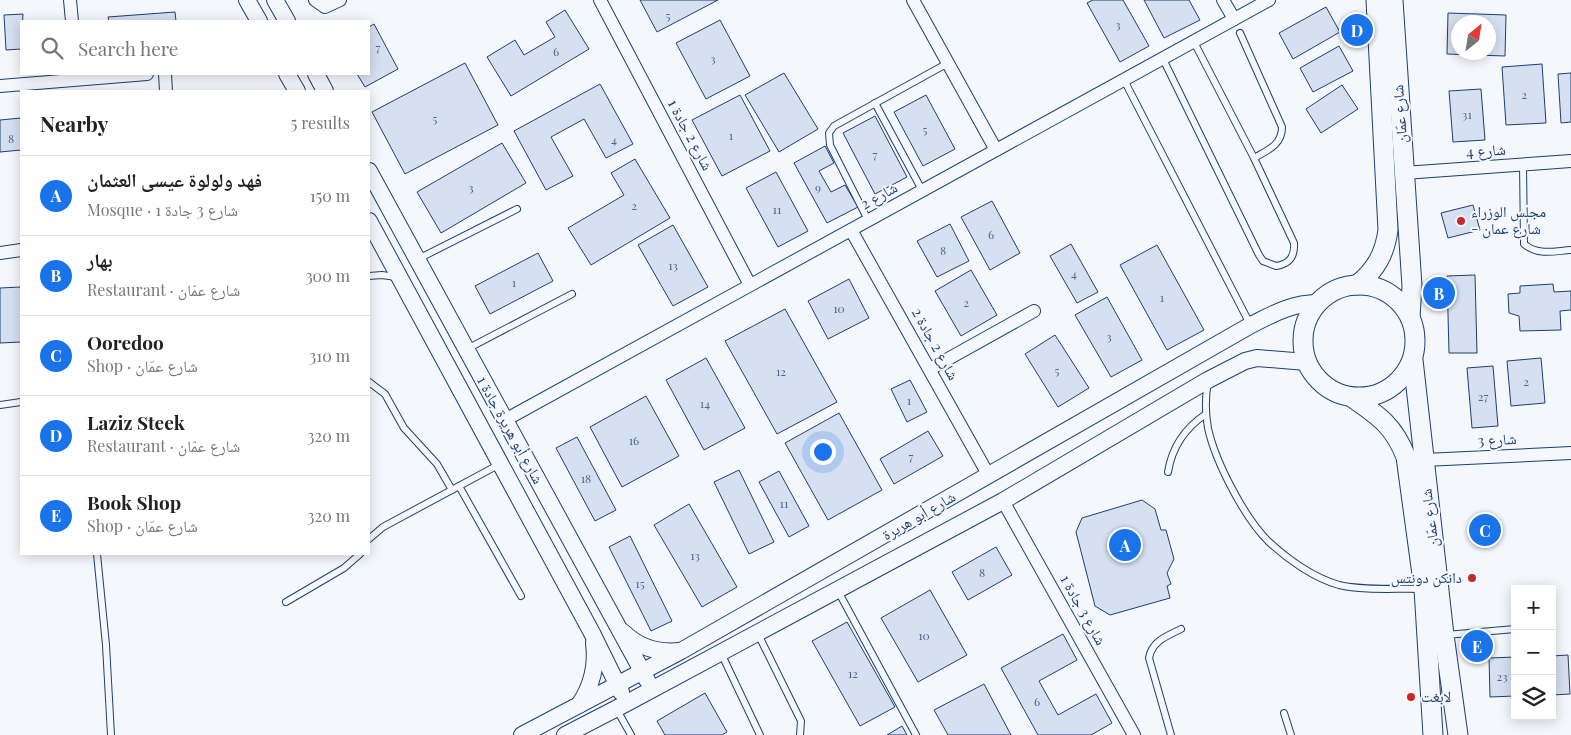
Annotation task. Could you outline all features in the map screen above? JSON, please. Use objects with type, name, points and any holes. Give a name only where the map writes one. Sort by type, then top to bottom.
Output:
[{"type":"main road","name":"شارع عمّان","points":[[1357,285],[1366,278],[1379,261],[1387,240],[1388,230],[1376,0]]},
{"type":"main road","name":"شارع عمّان","points":[[1393,0],[1412,286],[1410,317]]},
{"type":"main road","points":[[1357,285],[1377,288],[1394,297],[1410,317],[1415,331],[1416,346],[1413,360],[1407,372],[1390,389],[1366,398],[1353,398],[1330,390],[1320,382],[1306,362],[1303,337],[1308,319],[1317,303],[1336,290],[1357,285]]},
{"type":"main road","name":"شارع عمّان","points":[[1413,360],[1444,635],[1458,735]]},
{"type":"main road","name":"شارع عمّان","points":[[1353,398],[1384,420],[1400,440],[1406,456],[1424,589],[1433,735]]},
{"type":"street","points":[[70,0],[72,20]]},
{"type":"street","points":[[247,0],[257,20]]},
{"type":"street","points":[[275,0],[286,20]]},
{"type":"street","points":[[315,0],[325,7],[340,0]]},
{"type":"street","name":"شارع 2 جادة 1","points":[[600,0],[750,285]]},
{"type":"street","points":[[913,0],[996,150]]},
{"type":"street","points":[[1223,0],[1234,19]]},
{"type":"street","name":"شارع 2","points":[[504,420],[1269,0]]},
{"type":"street","points":[[0,86],[77,77],[123,75]]},
{"type":"street","points":[[165,75],[166,90]]},
{"type":"street","points":[[288,75],[296,90]]},
{"type":"street","points":[[317,75],[324,90]]},
{"type":"street","name":"شارع 4","points":[[1404,173],[1571,161]]},
{"type":"street","name":"شارع أبو هريرة جادة 1","points":[[370,173],[651,689]]},
{"type":"street","name":"شارع أبو هريرة جادة 1","points":[[370,222],[380,247],[400,277],[618,683],[621,706]]},
{"type":"street","name":"شارع 2 جادة 2","points":[[851,230],[989,476]]},
{"type":"street","points":[[0,253],[20,250]]},
{"type":"street","name":"شارع أبو هريرة","points":[[522,735],[681,651],[1251,325],[1288,308],[1304,303],[1317,303]]},
{"type":"street","points":[[930,369],[1034,311]]},
{"type":"street","name":"شارع أبو هريرة","points":[[564,735],[1003,501],[1208,380],[1245,361],[1257,358],[1306,362]]},
{"type":"street","name":"شارع 3","points":[[1424,460],[1571,453]]},
{"type":"street","name":"شارع 3 جادة 1","points":[[1003,501],[1134,735]]},
{"type":"street","points":[[618,628],[642,645],[661,651],[681,651]]},
{"type":"street","points":[[578,705],[589,687],[594,667],[595,656],[592,633]]},
{"type":"lane","points":[[1240,33],[1282,127],[1281,138],[1274,146],[1254,158]]},
{"type":"lane","points":[[1163,59],[1259,255],[1269,265],[1282,265],[1293,257],[1294,243],[1254,158],[1194,42]]},
{"type":"lane","points":[[868,220],[830,145],[828,137],[834,126],[948,63]]},
{"type":"lane","points":[[1124,80],[1251,325]]},
{"type":"lane","points":[[875,103],[922,190]]},
{"type":"lane","points":[[1523,164],[1524,244],[1538,252],[1571,250]]},
{"type":"lane","points":[[417,260],[517,209]]},
{"type":"lane","points":[[370,276],[400,277]]},
{"type":"lane","points":[[466,349],[572,294]]},
{"type":"lane","points":[[1208,380],[1206,414],[1213,444],[1232,489],[1268,541],[1312,573],[1339,584],[1353,587],[1424,589]]},
{"type":"lane","points":[[370,383],[385,394],[404,428],[437,464],[452,490]]},
{"type":"lane","points":[[0,404],[20,402]]},
{"type":"lane","points":[[1168,472],[1172,455],[1180,439],[1192,425],[1206,414]]},
{"type":"lane","points":[[370,538],[377,530],[500,463]]},
{"type":"lane","points":[[459,486],[521,596]]},
{"type":"lane","points":[[97,555],[106,645],[111,735]]},
{"type":"lane","points":[[286,602],[344,568],[359,555]]},
{"type":"lane","points":[[838,590],[916,735]]},
{"type":"lane","points":[[1171,735],[1149,658],[1155,644],[1181,629]]},
{"type":"lane","points":[[1444,635],[1511,629]]},
{"type":"lane","points":[[758,632],[801,721],[800,735]]},
{"type":"lane","points":[[721,652],[760,735]]},
{"type":"lane","points":[[621,706],[631,735]]},
{"type":"lane","points":[[1284,713],[1291,735]]},
{"type":"building","points":[[640,0],[718,0],[657,32]]},
{"type":"building","points":[[1093,0],[1123,0],[1149,46],[1120,62],[1087,3]]},
{"type":"building","points":[[1144,0],[1189,0],[1200,20],[1164,38]]},
{"type":"building","points":[[1326,7],[1340,32],[1293,59],[1279,33]]},
{"type":"building","points":[[565,10],[589,49],[511,96],[487,57],[515,40],[524,55],[555,37],[546,22]]},
{"type":"building","points":[[175,12],[176,20],[109,20],[108,17]]},
{"type":"building","points":[[1448,13],[1506,15],[1505,56],[1496,56],[1496,15],[1451,15],[1451,54],[1447,54]]},
{"type":"building","points":[[23,14],[23,20],[20,20],[20,49],[6,50],[4,15]]},
{"type":"building","points":[[1364,16],[1370,38],[1350,44],[1343,22]]},
{"type":"building","points":[[720,20],[750,76],[706,99],[676,43]]},
{"type":"building","points":[[374,24],[398,69],[365,87],[358,75],[370,75],[370,26]]},
{"type":"building","points":[[1339,46],[1353,71],[1313,92],[1300,68]]},
{"type":"building","points":[[465,63],[498,125],[405,174],[372,112]]},
{"type":"building","points":[[1542,64],[1546,123],[1506,125],[1502,67]]},
{"type":"building","points":[[784,73],[818,129],[779,152],[745,95]]},
{"type":"building","points":[[1571,73],[1571,122],[1561,123],[1558,74]]},
{"type":"building","points":[[600,84],[633,144],[606,158],[584,119],[551,137],[573,176],[546,190],[514,131]]},
{"type":"building","points":[[1342,85],[1358,109],[1321,133],[1306,109]]},
{"type":"building","points":[[1481,89],[1485,140],[1453,142],[1449,91]]},
{"type":"building","points":[[740,95],[770,151],[722,176],[692,120]]},
{"type":"building","points":[[926,95],[955,149],[923,166],[894,112]]},
{"type":"building","points":[[875,116],[907,177],[875,194],[843,133]]},
{"type":"building","points":[[20,118],[20,150],[0,152],[0,120]]},
{"type":"building","points":[[502,143],[526,183],[441,233],[417,192]]},
{"type":"building","points":[[825,146],[834,163],[819,171],[831,192],[845,185],[858,207],[827,223],[794,163]]},
{"type":"building","points":[[635,159],[670,218],[591,265],[568,228],[624,195],[611,173]]},
{"type":"building","points":[[776,172],[808,231],[778,247],[746,188]]},
{"type":"building","points":[[992,201],[1020,253],[990,270],[961,217]]},
{"type":"building","name":"مجلس الوزراء - شارع عمان","points":[[1473,205],[1480,230],[1448,238],[1441,213]]},
{"type":"building","points":[[950,224],[969,261],[937,277],[917,241]]},
{"type":"building","points":[[673,225],[708,287],[673,306],[638,245]]},
{"type":"building","points":[[1071,244],[1098,292],[1077,303],[1050,256]]},
{"type":"building","points":[[1157,245],[1204,330],[1167,350],[1120,265]]},
{"type":"building","points":[[538,253],[553,281],[490,314],[475,286]]},
{"type":"building","points":[[971,270],[997,315],[961,336],[935,291]]},
{"type":"building","points":[[1475,275],[1477,353],[1449,353],[1447,276]]},
{"type":"building","points":[[849,279],[869,318],[828,339],[808,301]]},
{"type":"building","points":[[1553,284],[1554,292],[1571,291],[1571,310],[1560,311],[1561,330],[1520,331],[1519,316],[1509,313],[1508,294],[1520,293],[1520,286]]},
{"type":"building","points":[[20,287],[20,342],[0,343],[0,288]]},
{"type":"building","points":[[1107,297],[1142,360],[1111,377],[1075,315]]},
{"type":"building","points":[[785,309],[837,402],[777,434],[725,341]]},
{"type":"building","points":[[1055,335],[1089,388],[1058,407],[1025,354]]},
{"type":"building","points":[[706,358],[745,428],[704,450],[666,380]]},
{"type":"building","points":[[1541,358],[1545,403],[1511,406],[1507,361]]},
{"type":"building","points":[[1493,366],[1498,426],[1472,428],[1467,368]]},
{"type":"building","points":[[910,380],[927,412],[907,422],[891,389]]},
{"type":"building","points":[[646,396],[679,456],[622,487],[590,427]]},
{"type":"building","points":[[839,413],[882,490],[828,520],[785,443]]},
{"type":"building","points":[[928,431],[943,456],[894,484],[880,459]]},
{"type":"building","points":[[577,437],[616,510],[595,521],[556,448]]},
{"type":"building","points":[[739,470],[774,542],[749,554],[714,482]]},
{"type":"building","points":[[779,471],[809,526],[789,537],[759,482]]},
{"type":"building","points":[[1142,500],[1155,509],[1161,530],[1166,530],[1174,559],[1167,573],[1171,584],[1167,586],[1170,598],[1110,615],[1095,606],[1076,532],[1082,518]]},
{"type":"building","points":[[689,504],[737,587],[702,607],[654,525]]},
{"type":"building","points":[[630,536],[672,621],[651,631],[609,547]]},
{"type":"building","points":[[996,547],[1012,575],[968,600],[952,572]]},
{"type":"building","points":[[930,590],[967,655],[918,682],[881,618]]},
{"type":"building","points":[[847,622],[895,707],[860,726],[812,641]]},
{"type":"building","points":[[1063,634],[1077,660],[1039,681],[1058,715],[1096,694],[1112,723],[1091,735],[1038,735],[1001,668]]},
{"type":"building","points":[[1568,655],[1570,694],[1556,695],[1556,656]]},
{"type":"building","points":[[1511,657],[1511,696],[1490,697],[1489,658]]},
{"type":"building","points":[[984,684],[1011,735],[948,735],[934,710]]},
{"type":"building","points":[[705,693],[727,732],[722,735],[665,735],[657,721]]},
{"type":"building","points":[[902,726],[907,735],[887,735]]},
{"type":"place","name":"Laziz Steek","points":[[1357,30]]},
{"type":"place","name":"مجلس الوزراء - شارع عمان","points":[[1461,221]]},
{"type":"place","name":"بهار","points":[[1439,293]]},
{"type":"place","name":"Ooredoo","points":[[1485,530]]},
{"type":"place","name":"فهد ولولوة عيسى العثمان","points":[[1125,545]]},
{"type":"place","name":"دانكن دونتس","points":[[1472,578]]},
{"type":"place","name":"Book Shop","points":[[1477,646]]},
{"type":"place","name":"لابغت","points":[[1411,697]]}]
